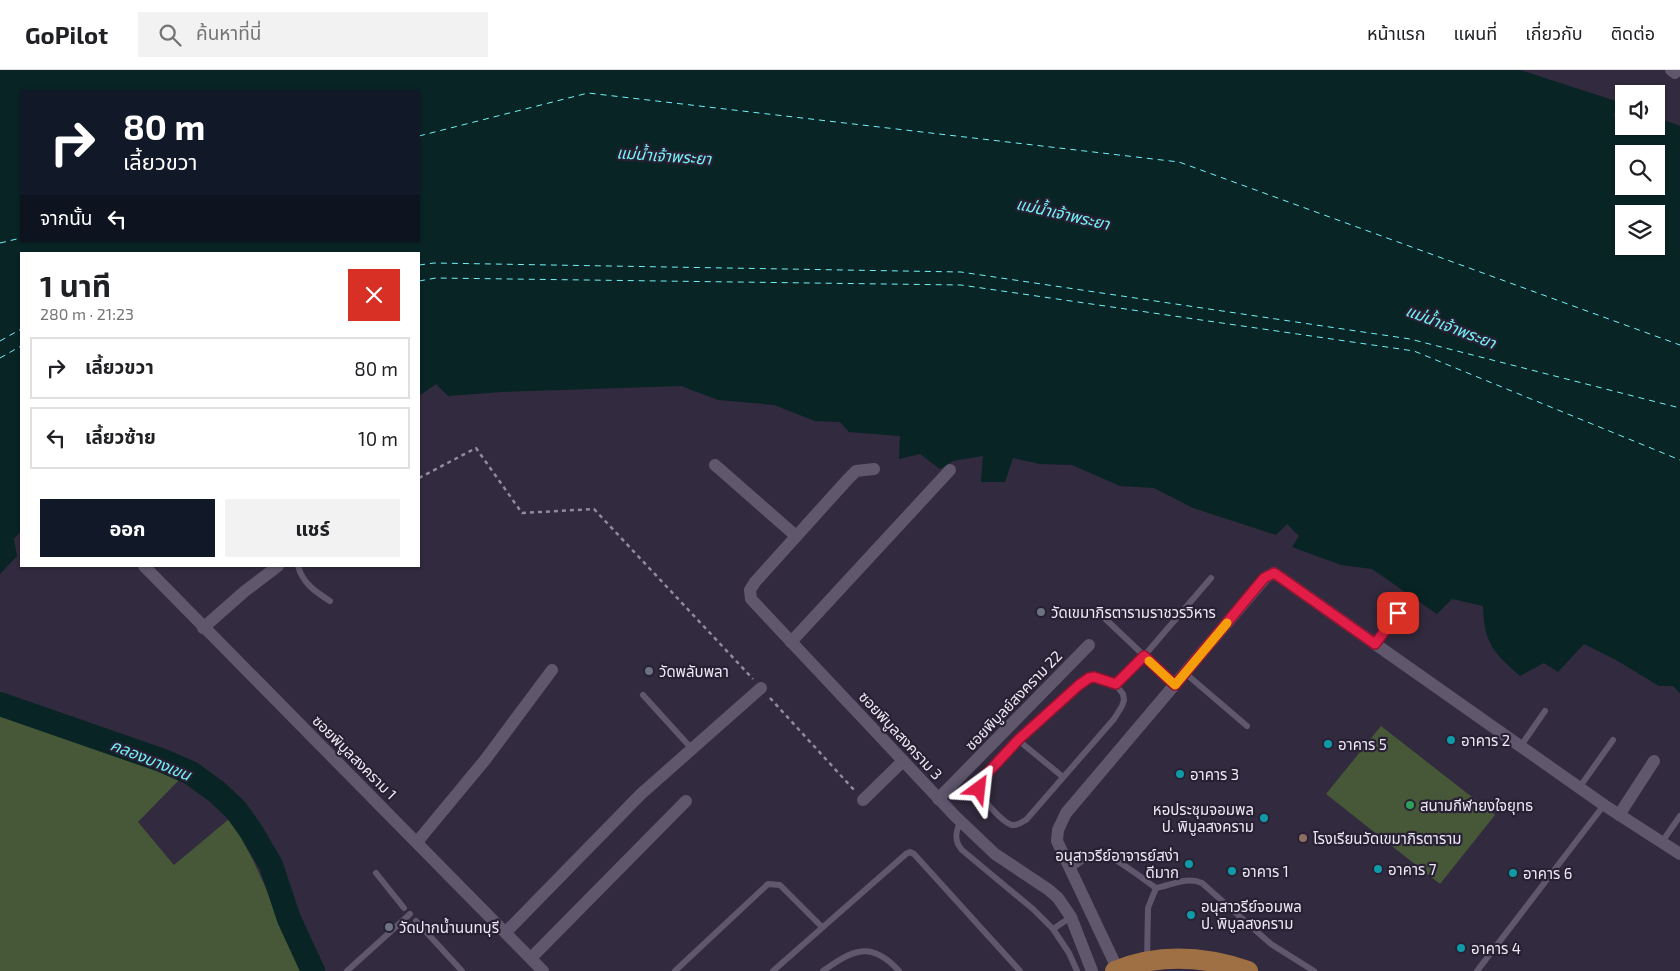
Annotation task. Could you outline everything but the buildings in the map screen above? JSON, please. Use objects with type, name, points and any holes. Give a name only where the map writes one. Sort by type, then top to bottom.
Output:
[{"type":"main road","points":[[1116,970],[1147,961],[1174,958],[1217,962],[1248,971]]},
{"type":"street","points":[[715,465],[796,536],[856,471],[874,469]]},
{"type":"street","points":[[791,642],[950,470]]},
{"type":"street","name":"ซอยพิบูลสงคราม 3","points":[[796,536],[755,582],[750,590],[751,599],[961,822],[995,854],[1049,890],[1060,901],[1071,917],[1092,971]]},
{"type":"street","name":"ซอยพิบูลสงคราม 1","points":[[145,567],[543,971]]},
{"type":"street","points":[[203,628],[245,591],[277,567]]},
{"type":"street","points":[[1116,970],[1057,841],[1058,830],[1066,813],[1264,578],[1274,573],[1579,788],[1680,854]]},
{"type":"street","name":"ซอยพิบูลย์สงคราม 22","points":[[938,799],[1089,645]]},
{"type":"street","points":[[417,842],[485,760],[552,670]]},
{"type":"street","points":[[506,932],[641,794],[761,688]]},
{"type":"street","points":[[863,800],[903,761]]},
{"type":"street","points":[[1619,814],[1654,761]]},
{"type":"street","points":[[531,958],[686,801]]},
{"type":"street","points":[[1060,901],[1072,875]]},
{"type":"lane","points":[[298,567],[300,574],[308,585],[330,601]]},
{"type":"lane","points":[[1116,684],[1144,656],[1211,578]]},
{"type":"lane","points":[[1096,610],[1175,685]]},
{"type":"lane","points":[[1375,644],[1398,613]]},
{"type":"lane","points":[[1185,673],[1247,726]]},
{"type":"lane","points":[[1089,678],[1098,678],[1116,684],[1123,694],[1122,706],[1114,719],[1026,820],[1010,825],[1000,818],[980,794],[980,783],[988,771],[1018,740],[1089,678]]},
{"type":"lane","points":[[643,695],[692,749]]},
{"type":"lane","points":[[1520,747],[1545,712]]},
{"type":"lane","points":[[1018,740],[1063,777]]},
{"type":"lane","points":[[1579,788],[1613,740]]},
{"type":"lane","points":[[1477,971],[1604,805]]},
{"type":"lane","points":[[1662,842],[1680,816]]},
{"type":"lane","points":[[961,822],[957,828],[957,844],[1032,909],[1052,929],[1070,953],[1077,971]]},
{"type":"lane","points":[[773,971],[910,852],[1020,971]]},
{"type":"lane","points":[[1072,875],[1095,854],[1102,853],[1156,888],[1196,880],[1271,944],[1314,971]]},
{"type":"lane","points":[[376,873],[404,908]]},
{"type":"lane","points":[[675,971],[768,884],[780,885],[822,927]]},
{"type":"lane","points":[[1147,961],[1148,908],[1156,888]]},
{"type":"lane","points":[[347,971],[410,914]]},
{"type":"lane","points":[[1052,929],[1071,917]]},
{"type":"lane","points":[[416,921],[462,971]]},
{"type":"lane","points":[[822,971],[844,956],[862,952],[882,955],[899,971]]},
{"type":"path","points":[[420,477],[476,448],[522,513],[594,509],[863,800]]},
{"type":"green space","points":[[0,712],[157,767],[181,778],[138,822],[174,865],[229,819],[253,860],[304,971],[0,971]]},
{"type":"green space","name":"สนามกีฬายงใจยุทธ","points":[[1381,726],[1495,815],[1440,884],[1326,794]]},
{"type":"water","name":"แม่น้ำเจ้าพระยา","points":[[0,70],[1520,70],[1615,101],[1615,112],[1613,115],[1615,117],[1615,135],[1665,135],[1665,120],[1680,126],[1680,693],[1673,686],[1659,686],[1616,660],[1584,644],[1558,672],[1544,663],[1520,676],[1503,660],[1492,646],[1485,629],[1483,606],[1452,599],[1437,614],[1372,569],[1341,565],[1292,547],[1299,536],[1287,524],[1276,535],[1193,508],[1154,488],[1120,486],[1072,465],[1040,464],[1013,458],[1005,482],[981,482],[983,456],[953,461],[940,469],[920,454],[899,459],[900,436],[849,432],[840,422],[815,421],[774,405],[718,400],[681,386],[502,392],[448,396],[436,384],[420,395],[420,252],[20,252],[20,532],[14,539],[17,556],[0,574]]},
{"type":"waterway","name":"คลองบางเขน","points":[[0,704],[161,760],[191,773],[217,792],[236,810],[271,865],[289,919],[313,971]]},
{"type":"ferry route","points":[[420,136],[588,93],[1179,162],[1680,345]]},
{"type":"ferry route","points":[[0,243],[20,238]]},
{"type":"ferry route","points":[[420,265],[434,263],[961,272],[1410,339],[1680,408]]},
{"type":"ferry route","points":[[420,281],[436,278],[961,285],[1414,351],[1680,460]]},
{"type":"ferry route","points":[[0,341],[20,330]]},
{"type":"ferry route","points":[[0,358],[20,347]]},
{"type":"slow traffic","points":[[1149,661],[1175,685],[1227,623]]},
{"type":"place","name":"วัดเขมาภิรตารามราชวรวิหาร","points":[[1041,612]]},
{"type":"place","name":"วัดพลับพลา","points":[[649,671]]},
{"type":"place","name":"อาคาร 2","points":[[1451,740]]},
{"type":"place","name":"อาคาร 5","points":[[1328,744]]},
{"type":"place","name":"อาคาร 3","points":[[1180,774]]},
{"type":"place","name":"สนามกีฬายงใจยุทธ","points":[[1410,805]]},
{"type":"place","name":"หอประชุมจอมพล ป. พิบูลสงคราม","points":[[1264,818]]},
{"type":"place","name":"โรงเรียนวัดเขมาภิรตาราม","points":[[1303,838]]},
{"type":"place","name":"อนุสาวรีย์อาจารย์สง่า ดีมาก","points":[[1189,864]]},
{"type":"place","name":"อาคาร 7","points":[[1378,869]]},
{"type":"place","name":"อาคาร 1","points":[[1232,871]]},
{"type":"place","name":"อาคาร 6","points":[[1513,873]]},
{"type":"place","name":"อนุสาวรีย์จอมพล ป. พิบูลสงคราม","points":[[1191,915]]},
{"type":"place","name":"วัดปากน้ำนนทบุรี","points":[[389,927]]},
{"type":"place","name":"อาคาร 4","points":[[1461,948]]},
{"type":"route","points":[[979,789],[982,779],[1025,732],[1089,678],[1094,677],[1116,684],[1144,656],[1175,685],[1264,578],[1270,574],[1274,573],[1375,644],[1398,613]]}]
